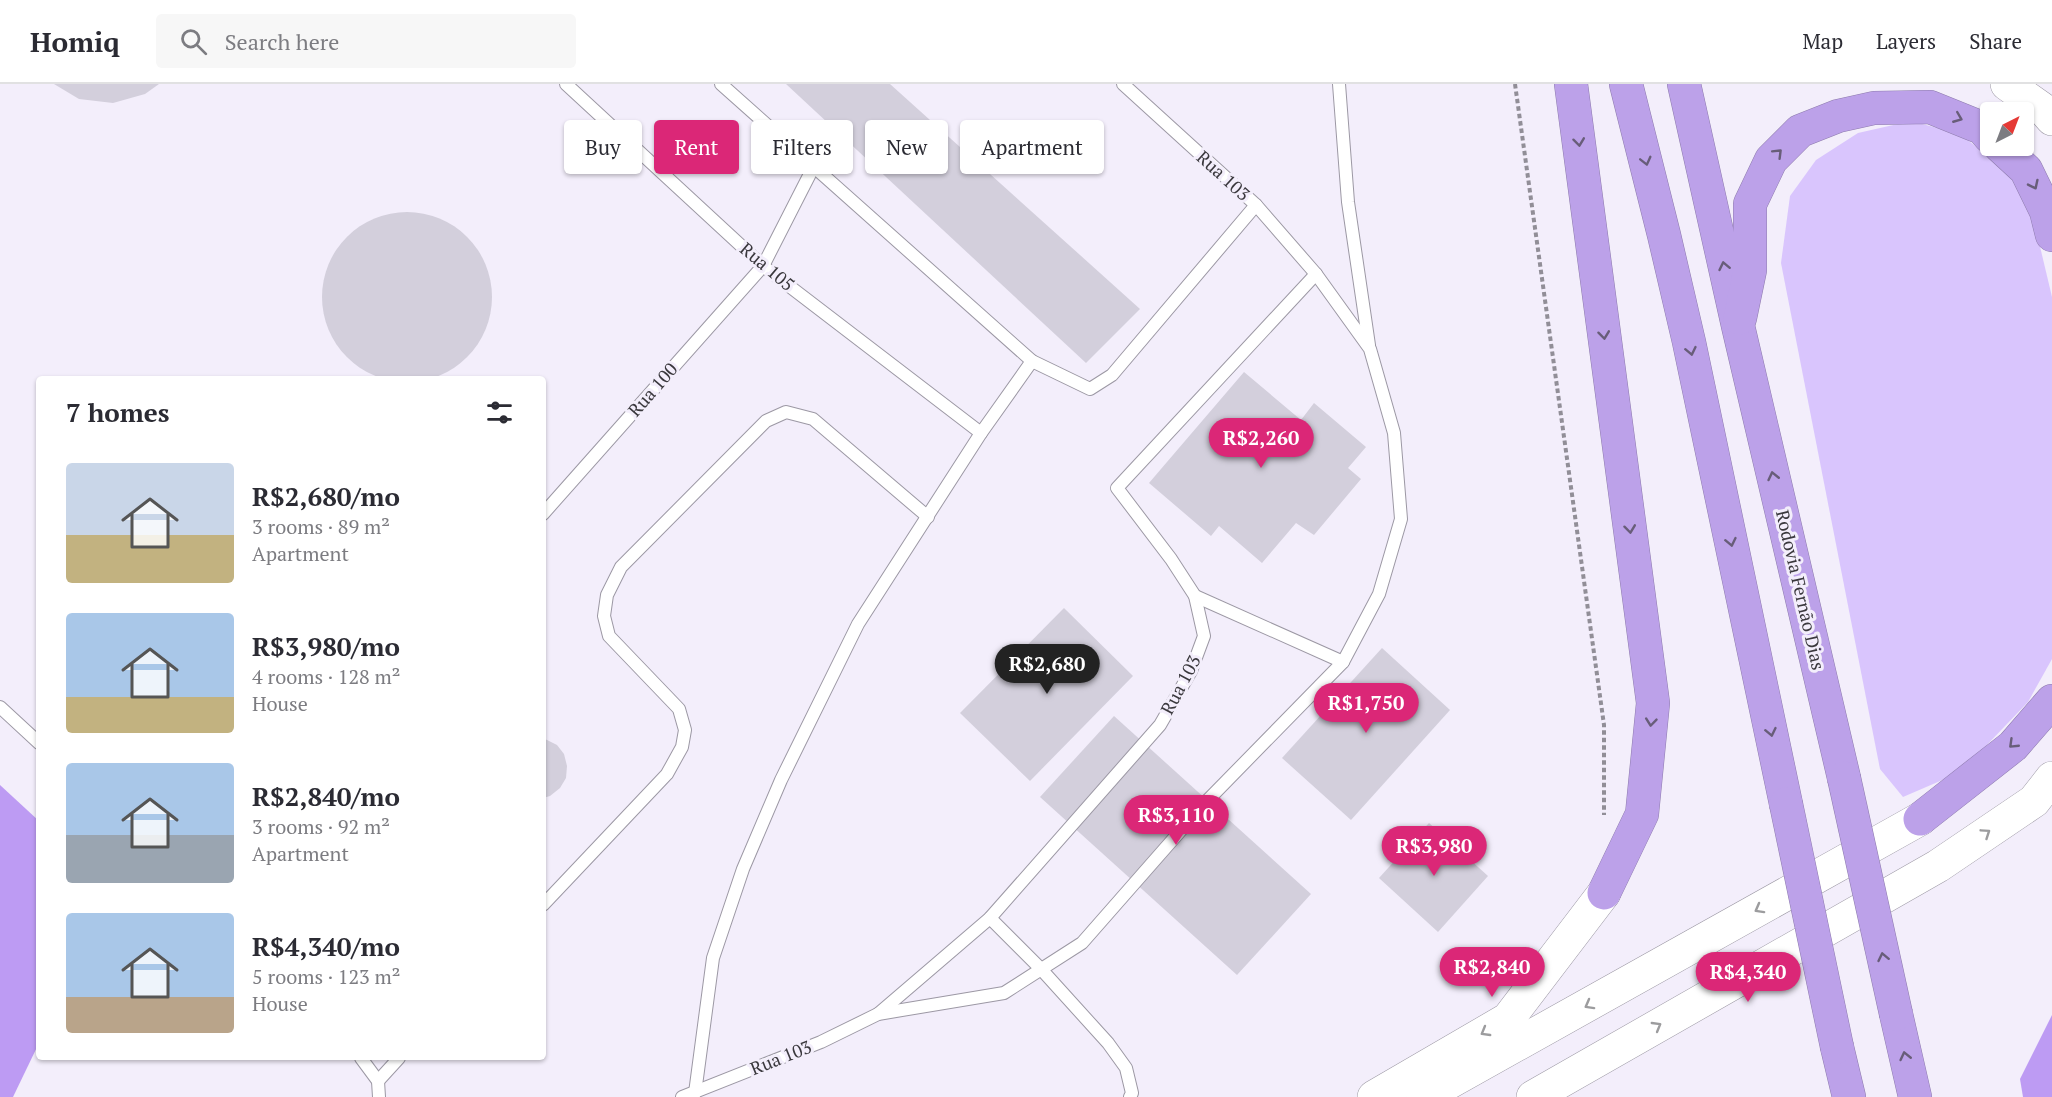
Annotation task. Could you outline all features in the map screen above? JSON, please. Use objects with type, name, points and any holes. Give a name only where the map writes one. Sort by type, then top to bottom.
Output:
[{"type":"highway","points":[[1571,84],[1653,703],[1642,814],[1604,893]]},
{"type":"highway","points":[[1626,84],[1665,235],[1689,342],[1849,1097]]},
{"type":"highway","name":"Rodovia Fernão Dias","points":[[1684,84],[1915,1097]]},
{"type":"highway","points":[[1738,326],[1750,270],[1750,204],[1771,160],[1800,131],[1838,116],[1874,108],[1930,107],[1980,127]]},
{"type":"highway","points":[[2011,156],[2026,170],[2046,211],[2052,235]]},
{"type":"highway","points":[[1920,819],[2013,746],[2052,701]]},
{"type":"main road","points":[[2007,84],[2045,111],[2052,119]]},
{"type":"main road","points":[[1533,1097],[1938,866],[2034,801],[2052,778]]},
{"type":"main road","points":[[1424,1097],[1920,819]]},
{"type":"main road","points":[[1374,1097],[1508,1019],[1604,893]]},
{"type":"lane","name":"Rua 105","points":[[566,84],[763,266],[981,433]]},
{"type":"lane","points":[[721,84],[762,120]]},
{"type":"lane","name":"Rua 103","points":[[1123,84],[1256,205],[1316,274],[1370,349]]},
{"type":"lane","name":"Rua 103","points":[[878,1014],[1004,993],[1082,943],[1204,804],[1344,662],[1378,594],[1401,519],[1394,433],[1370,349],[1348,202],[1339,84]]},
{"type":"lane","name":"Rua 100","points":[[546,511],[763,266],[810,174]]},
{"type":"lane","points":[[823,174],[1032,361],[1090,389],[1112,375],[1256,205]]},
{"type":"lane","name":"Rua 103","points":[[682,1097],[821,1042],[878,1014],[990,918],[1160,725],[1191,671],[1204,636],[1194,596],[1171,559],[1117,488],[1316,274]]},
{"type":"lane","points":[[695,1093],[713,958],[743,869],[781,780],[858,624],[981,433],[1032,361]]},
{"type":"lane","points":[[546,902],[667,774],[682,747],[686,730],[679,709],[609,636],[603,616],[607,595],[621,567],[766,421],[786,412],[813,419],[927,517]]},
{"type":"lane","points":[[1194,596],[1344,662]]},
{"type":"lane","points":[[0,707],[36,740]]},
{"type":"lane","points":[[990,918],[1041,969],[1108,1043],[1126,1068],[1132,1093],[1130,1097]]},
{"type":"lane","points":[[363,1060],[378,1081],[379,1097]]},
{"type":"lane","points":[[378,1081],[397,1060]]},
{"type":"path","points":[[1515,84],[1604,725],[1604,821]]},
{"type":"shaded area","points":[[1911,121],[1960,134],[1980,150],[1980,156],[1988,156],[1993,160],[2028,196],[2052,297],[2052,659],[2028,702],[1961,772],[1903,797],[1880,769],[1781,263],[1790,196],[1816,160],[1858,133]]},
{"type":"shaded area","points":[[0,785],[36,818],[36,1049],[13,1097],[0,1097]]},
{"type":"shaded area","points":[[2052,1015],[2052,1097],[2023,1097],[2020,1079]]},
{"type":"building","points":[[54,84],[159,84],[145,94],[113,103],[79,99]]},
{"type":"building","points":[[786,84],[890,84],[930,120],[865,120],[865,157],[853,146],[853,120],[825,120]]},
{"type":"building","points":[[948,136],[960,147],[960,174],[990,174],[1140,309],[1086,363],[883,174],[948,174]]},
{"type":"building","points":[[407,212],[424,214],[454,227],[467,237],[477,250],[490,280],[492,297],[490,314],[477,344],[467,357],[436,376],[378,376],[360,367],[347,357],[337,344],[324,314],[322,297],[324,280],[337,250],[347,237],[360,227],[390,214]]},
{"type":"building","points":[[1244,372],[1301,420],[1314,403],[1366,447],[1348,468],[1361,479],[1314,535],[1296,523],[1262,563],[1219,526],[1211,536],[1149,483]]},
{"type":"building","points":[[1064,608],[1133,676],[1030,781],[960,713]]},
{"type":"building","points":[[1382,648],[1450,710],[1351,820],[1282,758]]},
{"type":"building","points":[[1114,716],[1311,894],[1237,975],[1040,797]]},
{"type":"building","points":[[546,740],[557,745],[564,754],[567,766],[566,778],[560,788],[546,797]]},
{"type":"building","points":[[1429,823],[1488,876],[1438,932],[1379,878]]}]
